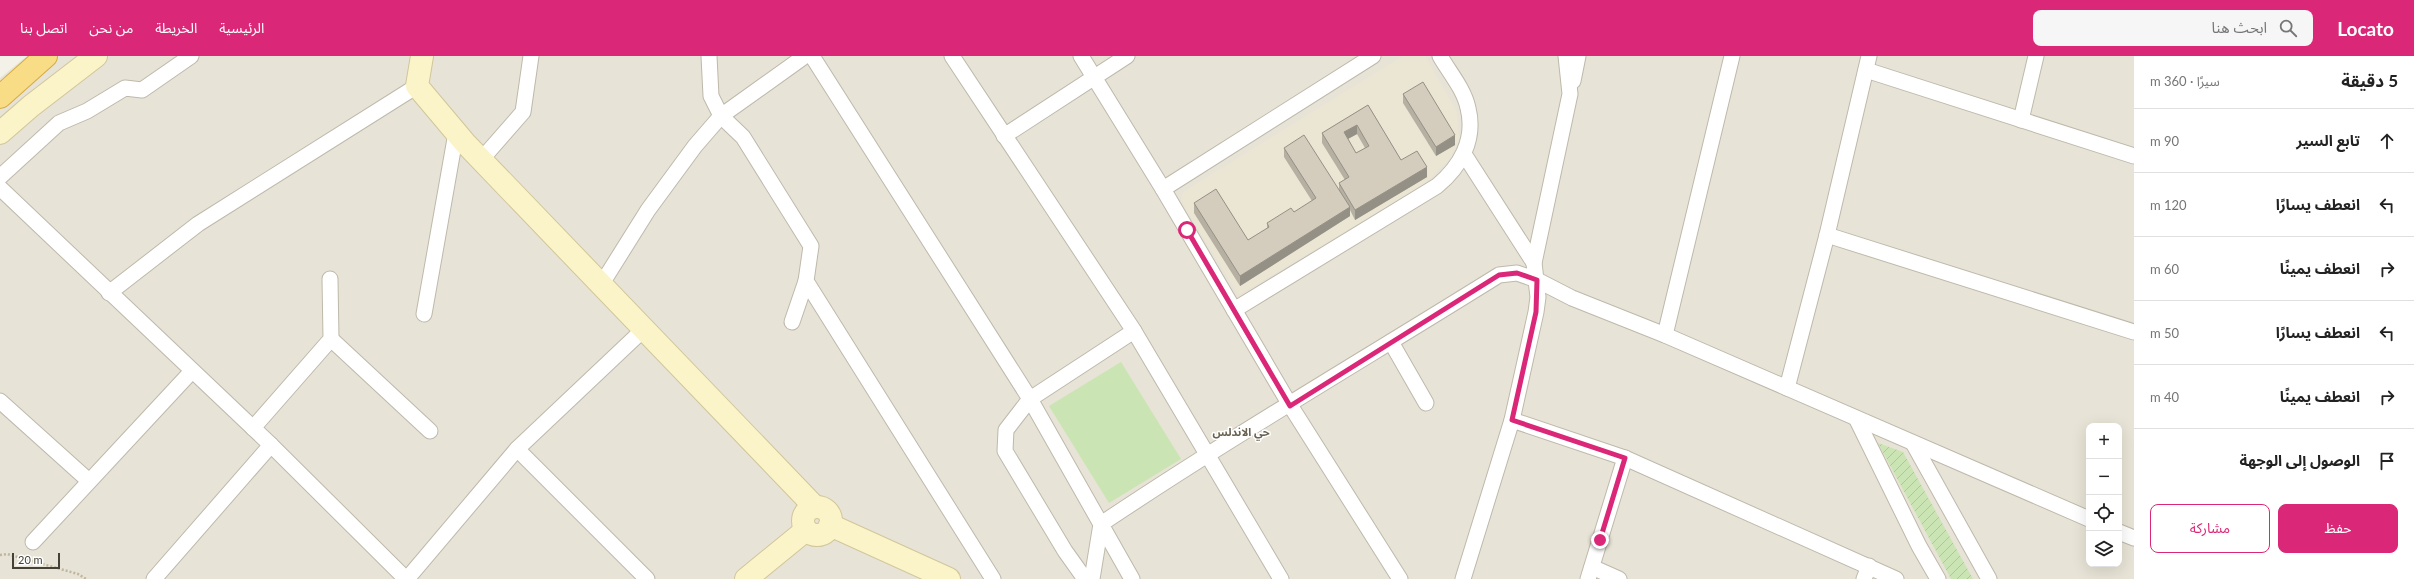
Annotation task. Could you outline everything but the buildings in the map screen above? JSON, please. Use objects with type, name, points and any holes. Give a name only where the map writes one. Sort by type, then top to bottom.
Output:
[{"type":"highway","points":[[0,97],[46,56]]},
{"type":"main road","points":[[0,133],[96,56]]},
{"type":"main road","points":[[422,56],[417,86],[456,133],[815,507],[826,510],[830,517],[830,525],[824,533],[820,534],[806,530],[803,525],[805,513],[815,507]]},
{"type":"main road","points":[[830,525],[949,579]]},
{"type":"main road","points":[[746,579],[806,530]]},
{"type":"street","points":[[0,177],[59,123],[87,111],[126,88],[142,90],[191,56]]},
{"type":"street","points":[[482,160],[523,112],[531,56]]},
{"type":"street","points":[[709,56],[711,96],[721,116],[743,137],[811,246],[806,281],[792,322]]},
{"type":"street","points":[[601,285],[648,210],[695,146],[721,116],[805,56]]},
{"type":"street","points":[[812,56],[1030,399],[1132,579]]},
{"type":"street","points":[[952,56],[1134,331],[1281,579]]},
{"type":"street","points":[[1081,56],[1163,190],[1290,406],[1400,579]]},
{"type":"street","points":[[1004,136],[1093,76],[1127,56]]},
{"type":"street","points":[[1163,190],[1373,56]]},
{"type":"street","points":[[1234,310],[1436,186],[1453,172],[1464,154],[1471,122],[1468,107],[1440,56]]},
{"type":"street","points":[[1566,56],[1570,94]]},
{"type":"street","points":[[1463,579],[1512,420],[1536,312],[1537,280],[1534,263],[1578,56]]},
{"type":"street","points":[[1665,336],[1732,56]]},
{"type":"street","points":[[2021,120],[2036,56]]},
{"type":"street","points":[[1787,388],[1827,236],[1867,63],[2021,120],[2134,156]]},
{"type":"street","points":[[109,293],[198,224],[417,86]]},
{"type":"street","points":[[424,314],[456,133]]},
{"type":"street","points":[[1464,154],[1534,263]]},
{"type":"street","points":[[0,188],[271,445],[407,579],[517,449],[644,329]]},
{"type":"street","points":[[1827,236],[2134,332]]},
{"type":"street","points":[[1092,579],[1101,524],[1206,454],[1290,406],[1499,275],[1517,273],[1537,280],[1572,298],[1787,388],[2086,518]]},
{"type":"street","points":[[253,428],[331,339],[330,279]]},
{"type":"street","points":[[806,281],[993,579]]},
{"type":"street","points":[[1085,579],[1065,551],[1005,451],[1006,430],[1030,399],[1134,331]]},
{"type":"street","points":[[331,339],[430,431]]},
{"type":"street","points":[[1391,342],[1426,403]]},
{"type":"street","points":[[33,542],[192,371]]},
{"type":"street","points":[[0,401],[89,482]]},
{"type":"street","points":[[1856,418],[1919,546],[1938,579]]},
{"type":"street","points":[[1512,420],[1625,458],[1867,572],[1896,579]]},
{"type":"street","points":[[1913,443],[1989,579]]},
{"type":"street","points":[[154,579],[271,445]]},
{"type":"street","points":[[517,449],[647,579]]},
{"type":"street","points":[[1619,579],[1590,573],[1625,458]]},
{"type":"street","points":[[2122,533],[2134,538]]},
{"type":"path","points":[[0,555],[14,556],[78,574],[86,579]]},
{"type":"shaded area","points":[[27,56],[2134,56],[2134,579],[0,579],[0,78]]},
{"type":"shaded area","points":[[1403,56],[1425,56],[1457,112],[1459,140],[1450,158],[1426,183],[1239,295],[1181,201],[1183,192]]},
{"type":"green space","points":[[1121,362],[1181,459],[1109,503],[1049,406]]},
{"type":"green space","points":[[1878,443],[1903,452],[1973,579],[1951,579]]},
{"type":"district","name":"حي الاندلس","points":[[1241,431]]},
{"type":"route","points":[[1187,230],[1290,406],[1499,275],[1517,273],[1537,280],[1538,297],[1536,312],[1512,420],[1625,458],[1600,540]]}]
